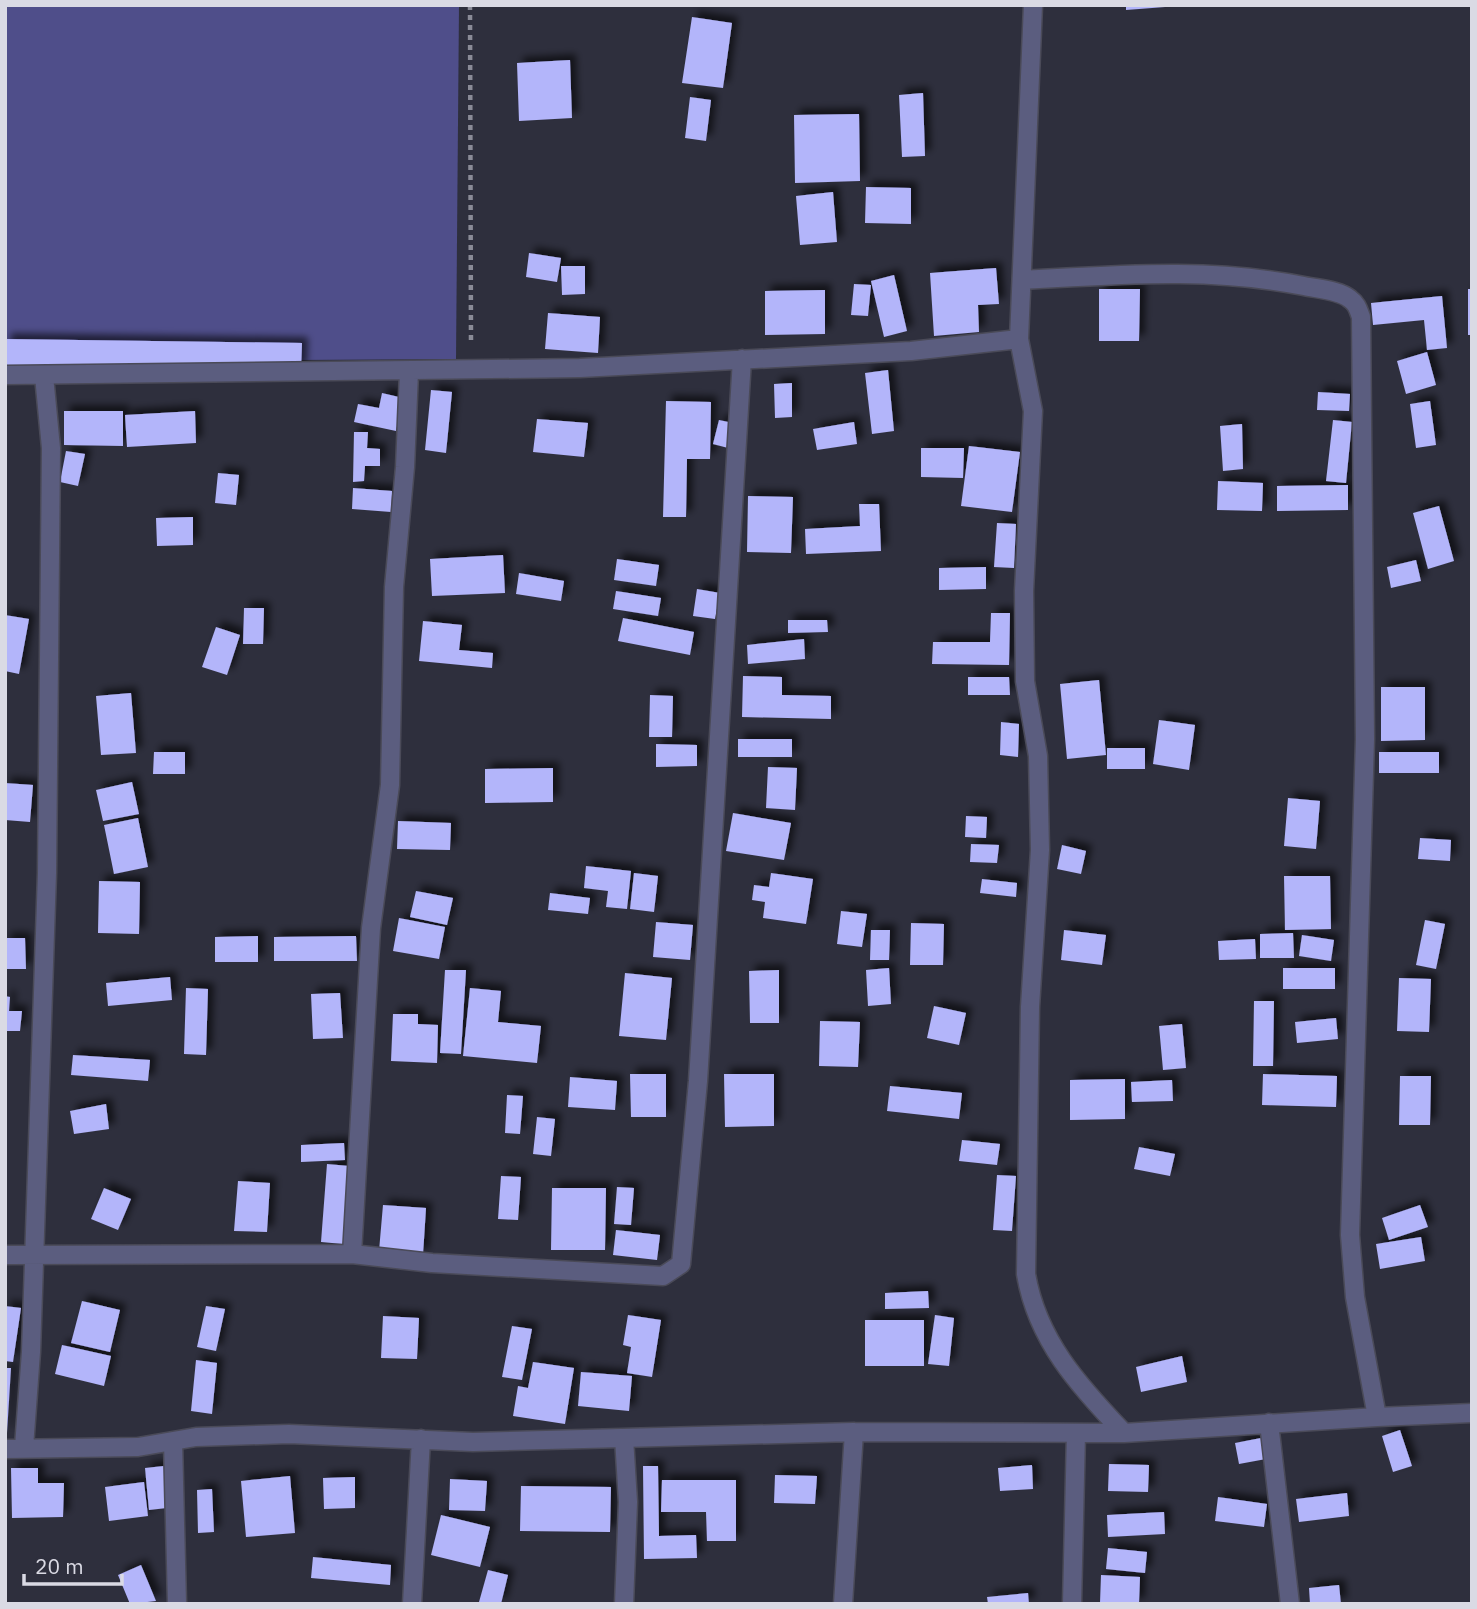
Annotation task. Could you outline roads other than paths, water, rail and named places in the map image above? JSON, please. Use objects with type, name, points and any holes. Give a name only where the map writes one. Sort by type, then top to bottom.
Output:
[{"type":"street","points":[[1033,5],[1019,339],[1033,411],[1024,591],[1026,681],[1038,756],[1040,850],[1030,1007],[1026,1273],[1031,1301],[1046,1338],[1081,1388],[1124,1433]]},
{"type":"street","points":[[1022,280],[1193,272],[1253,275],[1334,292],[1348,297],[1358,306],[1361,317],[1365,739],[1350,1235],[1355,1297],[1377,1417]]},
{"type":"street","points":[[5,375],[471,371],[911,351],[1019,339]]},
{"type":"street","points":[[5,1255],[352,1254],[432,1263],[663,1276],[681,1264],[698,1081],[742,359]]},
{"type":"street","points":[[352,1254],[370,928],[390,785],[394,587],[405,467],[409,372]]},
{"type":"street","points":[[24,1447],[34,1254],[47,873],[52,603],[51,448],[44,376]]},
{"type":"street","points":[[5,1449],[138,1447],[173,1441],[289,1434],[473,1442],[854,1432],[1124,1433],[1472,1413]]},
{"type":"street","points":[[1269,1423],[1290,1604]]},
{"type":"street","points":[[843,1604],[854,1432]]},
{"type":"street","points":[[1072,1604],[1076,1433]]},
{"type":"street","points":[[624,1438],[628,1502],[624,1604]]},
{"type":"street","points":[[412,1604],[421,1439]]},
{"type":"street","points":[[173,1441],[177,1604]]}]
